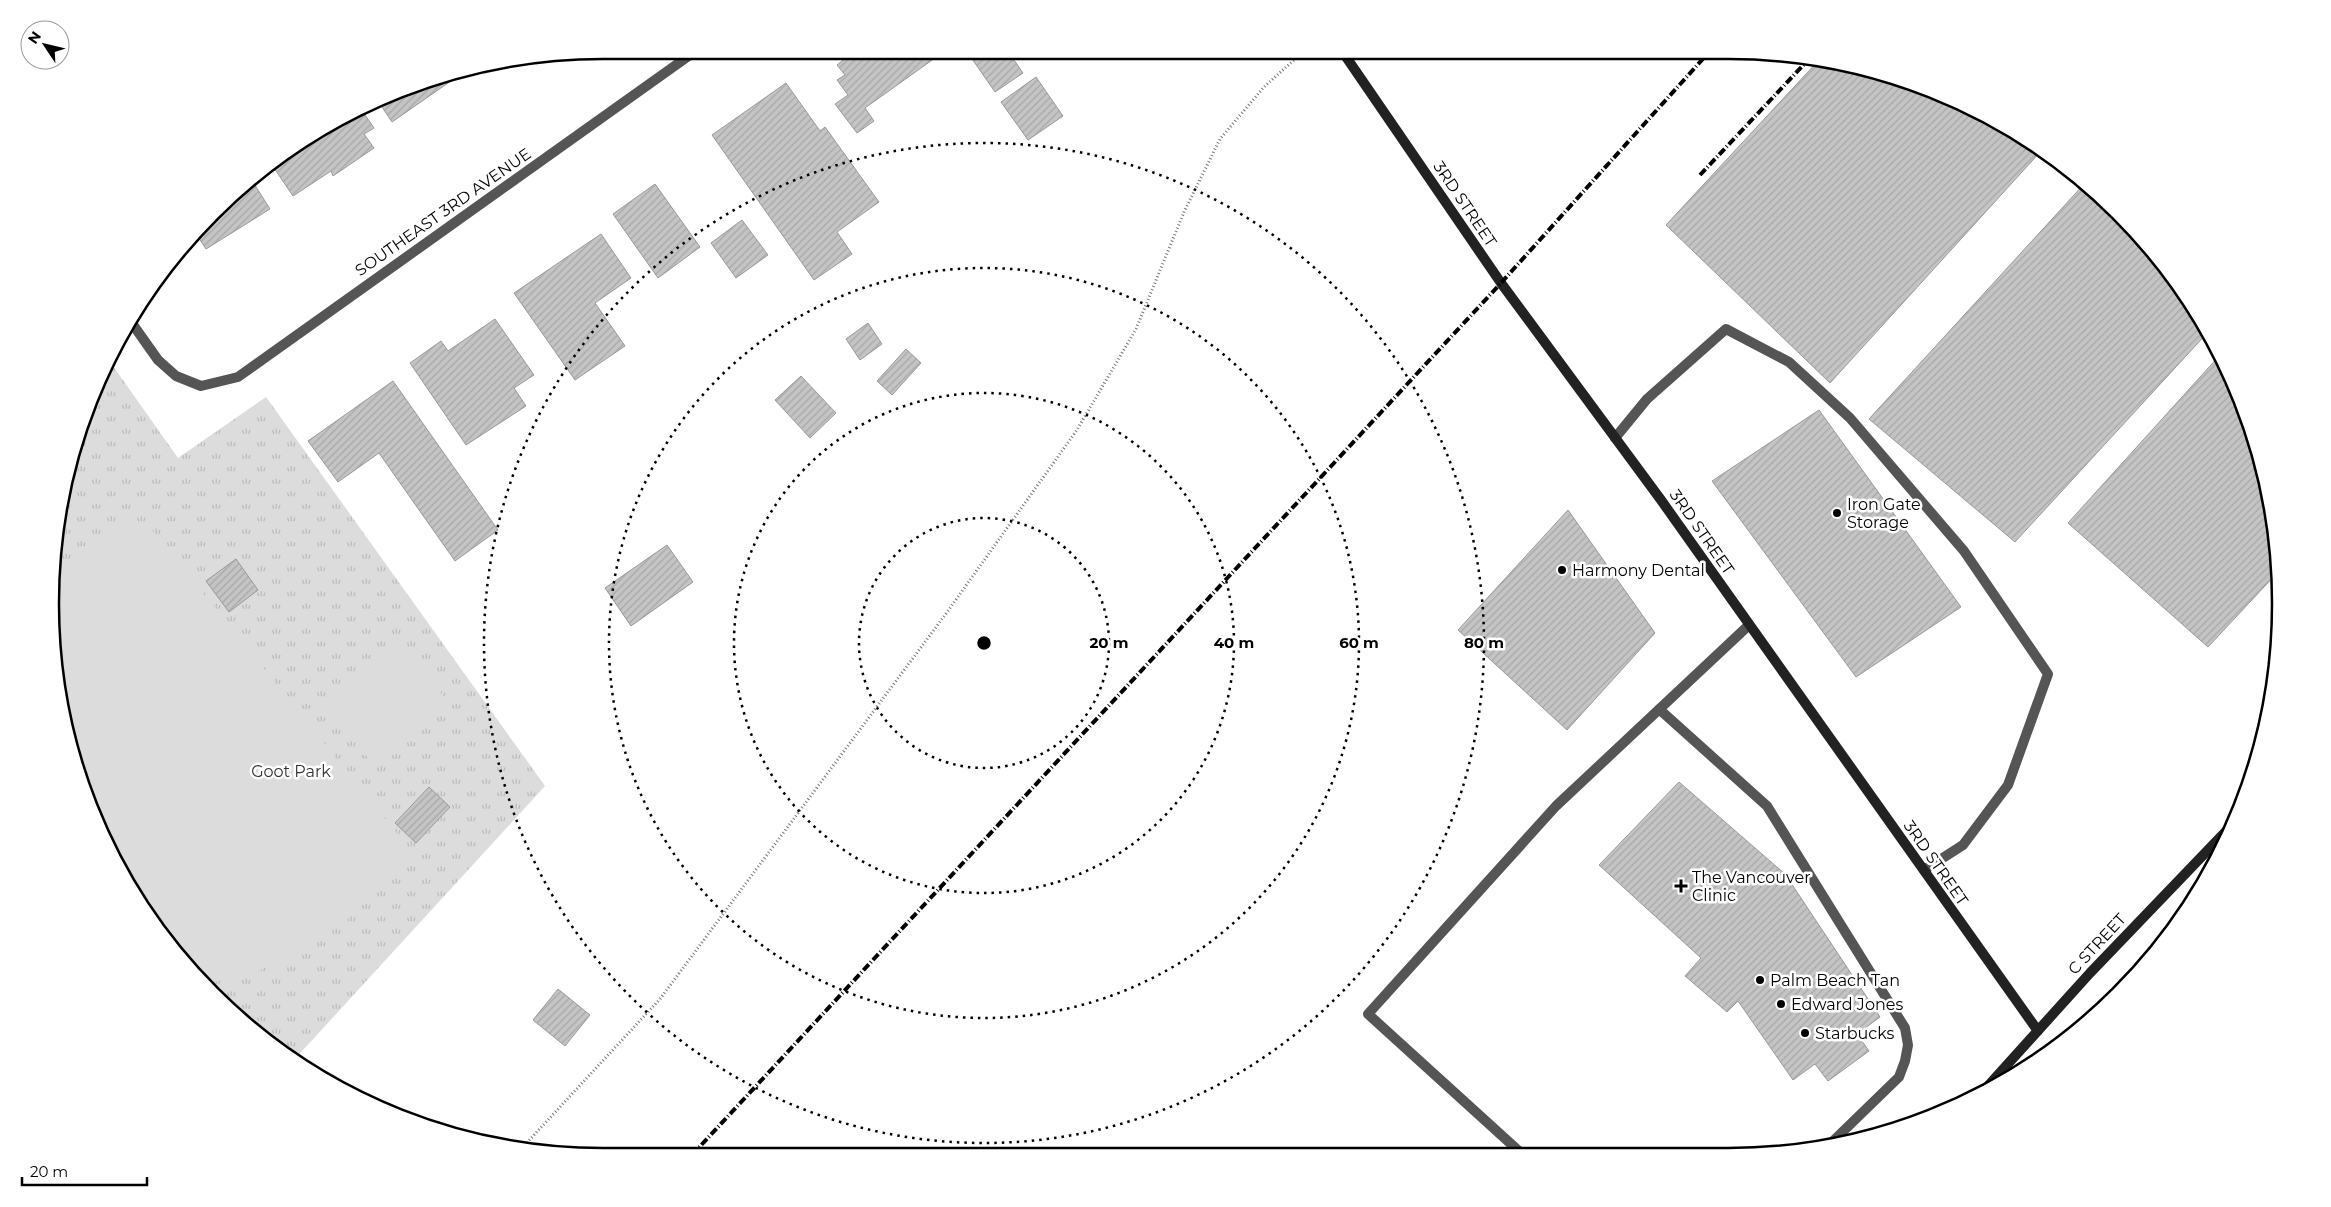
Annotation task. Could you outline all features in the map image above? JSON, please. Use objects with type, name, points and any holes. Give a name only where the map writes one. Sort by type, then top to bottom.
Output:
[{"type":"street","name":"SOUTHEAST 3RD AVENUE","points":[[135,327],[158,360],[176,376],[200,386],[238,377],[684,59]]},
{"type":"street","name":"3RD STREET","points":[[1347,59],[1501,283],[1615,438],[2038,1031]]},
{"type":"street","points":[[1615,438],[1647,399],[1726,329],[1789,362],[1810,380],[1850,418],[1964,551],[2048,674],[2008,785],[1963,845],[1924,870]]},
{"type":"street","points":[[1515,1148],[1368,1014],[1556,806],[1749,625]]},
{"type":"street","points":[[1660,709],[1766,806],[1905,1028],[1908,1045],[1899,1077],[1837,1137]]},
{"type":"street","name":"C STREET","points":[[1997,1076],[2090,973],[2218,840]]},
{"type":"path","points":[[527,1143],[660,999],[945,615],[1077,430],[1136,329],[1184,212],[1220,139],[1264,87],[1295,59]]},
{"type":"green space","name":"Goot Park","points":[[113,367],[178,458],[266,397],[545,786],[299,1055],[244,1013],[194,963],[151,906],[125,863],[71,717],[63,675],[59,604],[63,532],[69,497],[88,428]]},
{"type":"green space","points":[[111,527],[152,530],[411,851],[342,925],[253,974],[212,982],[171,935],[132,876],[115,844],[100,812],[77,744],[63,675],[60,639],[60,575]]},
{"type":"green space","points":[[399,639],[448,702],[371,762],[323,699]]},
{"type":"building","points":[[844,59],[934,59],[865,108],[874,121],[857,133],[835,104],[848,95],[837,80],[845,75],[837,65]]},
{"type":"building","points":[[972,59],[1013,59],[1023,73],[995,92]]},
{"type":"building","points":[[1814,66],[1868,77],[1936,100],[2000,132],[2037,156],[1830,383],[1666,225]]},
{"type":"building","points":[[1036,77],[1063,116],[1028,140],[1001,102]]},
{"type":"building","points":[[451,81],[392,122],[382,106]]},
{"type":"building","points":[[786,83],[820,131],[825,127],[879,202],[837,232],[852,254],[814,280],[712,135]]},
{"type":"building","points":[[365,114],[374,128],[364,134],[374,148],[333,176],[331,171],[293,196],[275,169],[331,132]]},
{"type":"building","points":[[655,184],[700,247],[658,278],[613,214]]},
{"type":"building","points":[[255,185],[270,209],[206,249],[199,238],[218,218]]},
{"type":"building","points":[[2080,188],[2113,218],[2160,272],[2203,338],[2015,542],[1869,419]]},
{"type":"building","points":[[742,220],[768,255],[736,278],[711,243]]},
{"type":"building","points":[[601,234],[631,278],[595,303],[625,346],[575,380],[514,293]]},
{"type":"building","points":[[495,319],[534,375],[514,388],[526,406],[466,445],[410,363],[441,341],[448,351]]},
{"type":"building","points":[[868,323],[882,344],[860,360],[846,339]]},
{"type":"building","points":[[906,349],[921,363],[892,395],[877,381]]},
{"type":"building","points":[[2215,361],[2231,395],[2254,463],[2268,532],[2271,579],[2208,647],[2068,523]]},
{"type":"building","points":[[801,376],[836,413],[810,438],[775,400]]},
{"type":"building","points":[[393,381],[498,530],[455,561],[379,453],[338,482],[308,441]]},
{"type":"building","points":[[1819,410],[1961,607],[1856,677],[1712,481]]},
{"type":"building","name":"Harmony Dental","points":[[1568,510],[1655,633],[1567,730],[1458,630]]},
{"type":"building","points":[[667,545],[693,582],[631,626],[605,588]]},
{"type":"building","points":[[236,559],[258,590],[229,612],[206,581]]},
{"type":"building","points":[[1679,782],[1785,874],[1880,1017],[1857,1034],[1869,1051],[1828,1081],[1815,1064],[1793,1080],[1738,1001],[1727,1012],[1685,976],[1701,958],[1599,865]]},
{"type":"building","points":[[429,787],[450,807],[416,843],[395,823]]},
{"type":"building","points":[[558,989],[590,1015],[565,1046],[533,1020]]},
{"type":"railway","points":[[698,1148],[1501,283],[1703,59]]},
{"type":"railway","points":[[1700,175],[1804,64]]},
{"type":"place","name":"Iron Gate Storage","points":[[1837,513]]},
{"type":"place","name":"Harmony Dental","points":[[1562,570]]},
{"type":"place","name":"The Vancouver Clinic","points":[[1681,886]]},
{"type":"place","name":"Palm Beach Tan","points":[[1760,980]]},
{"type":"place","name":"Edward Jones","points":[[1781,1004]]},
{"type":"place","name":"Starbucks","points":[[1805,1033]]}]
